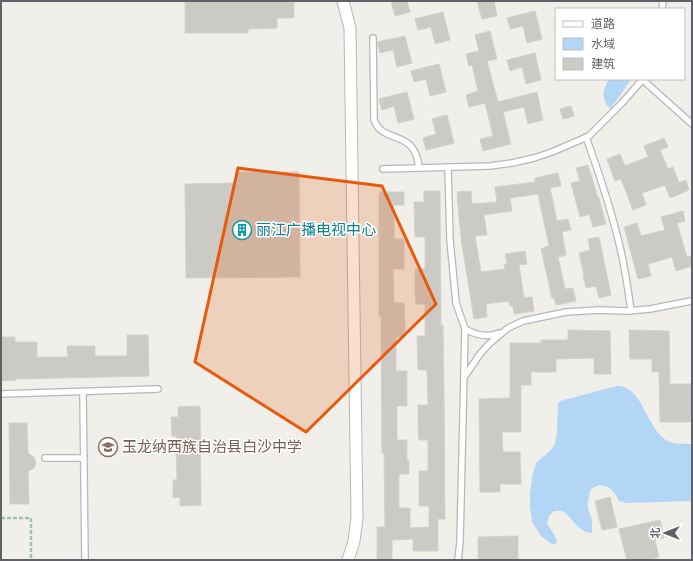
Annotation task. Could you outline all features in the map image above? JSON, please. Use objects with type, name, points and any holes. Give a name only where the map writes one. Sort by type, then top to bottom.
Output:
[{"type":"street","points":[[343,1],[350,28],[357,518],[354,541],[348,560]]},
{"type":"lane","points":[[373,38],[374,120],[379,129],[384,133],[406,141],[416,154],[419,168]]},
{"type":"lane","points":[[383,169],[490,166],[512,163],[552,152],[589,136],[622,103],[642,80]]},
{"type":"lane","points":[[644,80],[692,124]]},
{"type":"lane","points":[[586,137],[612,216],[620,248],[631,310]]},
{"type":"lane","points":[[448,167],[450,240],[456,303],[465,329],[460,542],[458,560]]},
{"type":"lane","points":[[465,329],[480,335],[492,335],[523,321],[566,312],[656,308],[692,300],[692,307]]},
{"type":"lane","points":[[464,377],[480,354],[503,331]]},
{"type":"lane","points":[[1,394],[158,389]]},
{"type":"lane","points":[[83,392],[85,560]]},
{"type":"lane","points":[[45,458],[84,458]]},
{"type":"path","points":[[1,518],[31,518],[31,560]]},
{"type":"highlighted area","points":[[238,168],[382,186],[436,304],[306,432],[195,362]]},
{"type":"water","points":[[608,80],[630,80],[610,109],[604,98],[605,87]]},
{"type":"water","points":[[617,386],[626,388],[633,393],[655,429],[662,437],[673,443],[692,444],[692,501],[627,503],[619,501],[614,492],[609,488],[599,485],[592,488],[590,491],[588,502],[588,509],[592,520],[592,533],[582,530],[565,513],[561,511],[554,511],[549,516],[547,523],[555,536],[557,543],[550,543],[541,536],[532,522],[530,495],[532,477],[536,463],[551,450],[555,444],[558,404],[560,401]]},
{"type":"building","points":[[185,1],[294,1],[294,18],[277,18],[277,28],[248,29],[248,33],[185,33]]},
{"type":"building","points":[[391,1],[407,1],[410,12],[395,16]]},
{"type":"building","points":[[477,1],[494,1],[497,16],[482,19]]},
{"type":"building","points":[[535,11],[542,39],[527,43],[523,26],[510,29],[507,18]]},
{"type":"building","points":[[443,12],[450,40],[435,44],[431,27],[418,30],[415,19]]},
{"type":"building","points":[[490,31],[497,59],[487,61],[498,102],[537,92],[543,120],[528,124],[524,107],[503,112],[511,144],[483,151],[480,139],[493,136],[485,103],[469,107],[466,95],[478,91],[472,65],[469,66],[466,54],[479,51],[475,35]]},
{"type":"building","points":[[405,36],[412,63],[397,67],[393,50],[380,53],[377,42]]},
{"type":"building","points":[[535,53],[541,80],[526,84],[522,67],[510,71],[507,60]]},
{"type":"building","points":[[439,64],[446,92],[430,96],[426,79],[414,82],[411,71]]},
{"type":"building","points":[[407,92],[414,119],[398,123],[394,106],[382,110],[379,99]]},
{"type":"building","points":[[571,106],[574,116],[563,119],[560,109]]},
{"type":"building","points":[[447,115],[454,143],[426,150],[423,138],[436,134],[432,119]]},
{"type":"building","points":[[664,138],[668,147],[660,150],[668,169],[673,167],[679,183],[686,180],[689,190],[670,198],[665,185],[642,193],[646,205],[633,210],[621,179],[615,181],[607,159],[620,154],[625,166],[648,157],[644,146]]},
{"type":"building","points":[[588,165],[606,224],[593,227],[589,214],[580,217],[571,183],[580,181],[576,168]]},
{"type":"building","name":"丽江广播电视中心","points":[[236,172],[299,172],[300,277],[186,278],[185,184],[236,183]]},
{"type":"building","points":[[558,173],[561,186],[550,188],[557,221],[568,219],[571,230],[562,232],[566,255],[558,257],[565,289],[573,288],[576,301],[556,305],[554,298],[552,298],[541,249],[549,246],[538,194],[510,198],[512,211],[484,215],[487,235],[475,236],[481,272],[505,269],[504,264],[507,264],[505,254],[525,251],[527,264],[519,265],[524,298],[532,297],[534,311],[514,314],[513,306],[510,306],[509,301],[486,304],[487,317],[474,319],[462,245],[457,192],[471,191],[472,204],[497,202],[495,187],[535,182],[535,178]]},
{"type":"building","points":[[424,191],[440,191],[445,519],[438,519],[438,551],[413,551],[413,539],[392,540],[392,560],[377,560],[377,527],[385,527],[384,453],[382,453],[381,316],[379,316],[379,192],[404,192],[404,205],[394,205],[394,239],[404,239],[404,269],[393,269],[394,303],[404,303],[405,325],[405,337],[396,337],[396,371],[407,371],[407,406],[397,406],[397,440],[407,440],[407,461],[409,461],[409,474],[399,474],[399,508],[410,508],[410,528],[429,527],[429,506],[419,506],[419,471],[428,471],[428,440],[419,440],[418,428],[418,405],[428,405],[427,370],[418,370],[417,336],[425,336],[425,304],[416,304],[415,293],[415,269],[425,269],[425,237],[415,237],[414,202],[424,202]]},
{"type":"building","points":[[683,211],[685,221],[677,223],[687,257],[692,256],[692,266],[676,271],[672,257],[648,264],[651,276],[638,279],[624,227],[637,223],[641,236],[665,230],[661,217]]},
{"type":"building","points":[[599,237],[611,295],[599,298],[596,286],[586,288],[579,253],[590,250],[588,239]]},
{"type":"building","points":[[568,330],[610,331],[611,374],[594,374],[594,358],[556,359],[556,372],[531,372],[531,385],[521,385],[521,432],[502,432],[503,452],[520,452],[521,484],[500,484],[500,492],[480,492],[479,399],[510,398],[510,343],[541,343],[541,340],[568,340]]},
{"type":"building","points":[[629,330],[669,331],[670,384],[692,384],[692,422],[660,422],[659,372],[652,372],[652,359],[630,359]]},
{"type":"building","points":[[127,335],[148,335],[149,376],[16,379],[1,381],[1,337],[15,337],[15,342],[37,342],[37,357],[68,357],[67,346],[95,346],[95,356],[127,356]]},
{"type":"building","points":[[200,406],[201,505],[180,506],[180,497],[173,498],[173,480],[177,480],[176,436],[172,436],[171,417],[178,417],[178,407]]},
{"type":"building","points":[[9,423],[27,423],[28,453],[34,457],[36,463],[34,468],[28,471],[29,504],[10,504]]},
{"type":"building","points":[[610,497],[617,527],[602,530],[595,501]]},
{"type":"building","points":[[660,520],[664,538],[655,540],[659,557],[648,560],[627,560],[619,529]]},
{"type":"building","points":[[518,536],[518,560],[478,560],[478,537]]},
{"type":"place","name":"丽江广播电视中心","points":[[242,230]]},
{"type":"place","name":"玉龙纳西族自治县白沙中学","points":[[108,447]]}]
